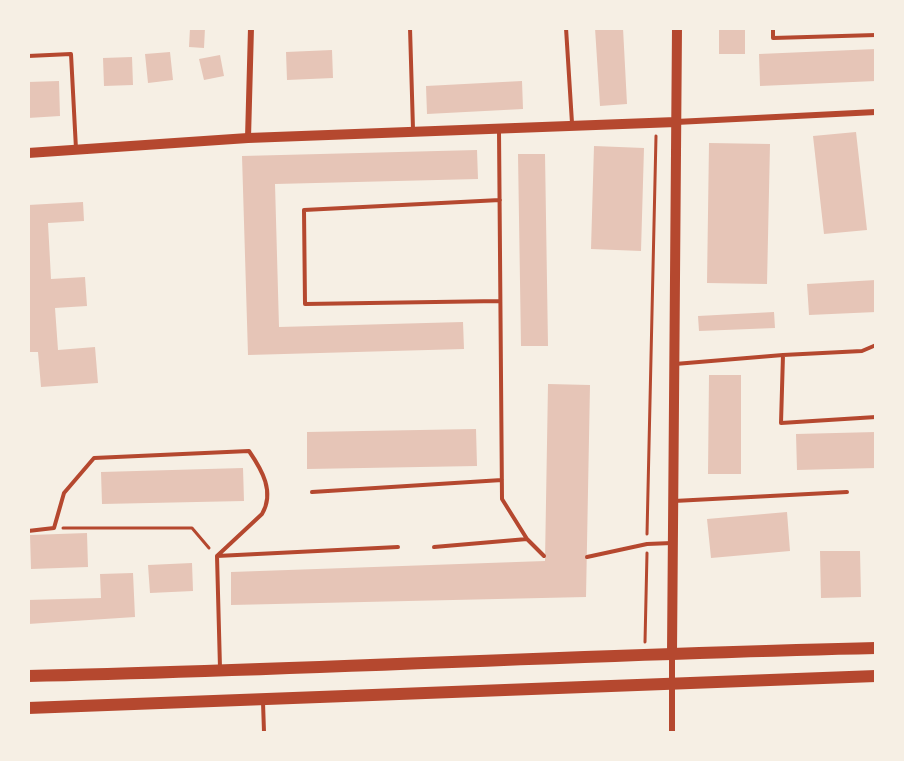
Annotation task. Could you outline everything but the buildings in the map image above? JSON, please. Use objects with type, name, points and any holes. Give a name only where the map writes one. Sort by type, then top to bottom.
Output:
[{"type":"main road","points":[[28,676],[220,672],[672,652],[876,648]]},
{"type":"main road","points":[[28,708],[262,701],[876,676]]},
{"type":"street","points":[[248,138],[251,28]]},
{"type":"street","points":[[672,732],[677,28]]},
{"type":"street","points":[[28,153],[248,138],[500,130],[876,112]]},
{"type":"lane","points":[[410,28],[414,133]]},
{"type":"lane","points":[[566,28],[572,127]]},
{"type":"lane","points":[[773,28],[773,38],[876,35]]},
{"type":"lane","points":[[28,56],[71,54],[76,149]]},
{"type":"lane","points":[[500,130],[502,498],[527,539],[544,556]]},
{"type":"lane","points":[[500,200],[304,210],[305,304],[501,302]]},
{"type":"lane","points":[[675,364],[862,351],[876,345]]},
{"type":"lane","points":[[783,355],[781,423],[876,417]]},
{"type":"lane","points":[[28,531],[54,528],[64,492],[94,458],[249,451],[265,475],[266,506],[262,514],[217,556],[220,672]]},
{"type":"lane","points":[[312,492],[502,480]]},
{"type":"lane","points":[[673,501],[847,492]]},
{"type":"lane","points":[[434,547],[527,539]]},
{"type":"lane","points":[[587,557],[647,544],[672,543]]},
{"type":"lane","points":[[217,556],[398,547]]},
{"type":"lane","points":[[262,701],[264,732]]},
{"type":"path","points":[[645,654],[656,122]]},
{"type":"path","points":[[54,528],[192,528],[217,556]]}]
